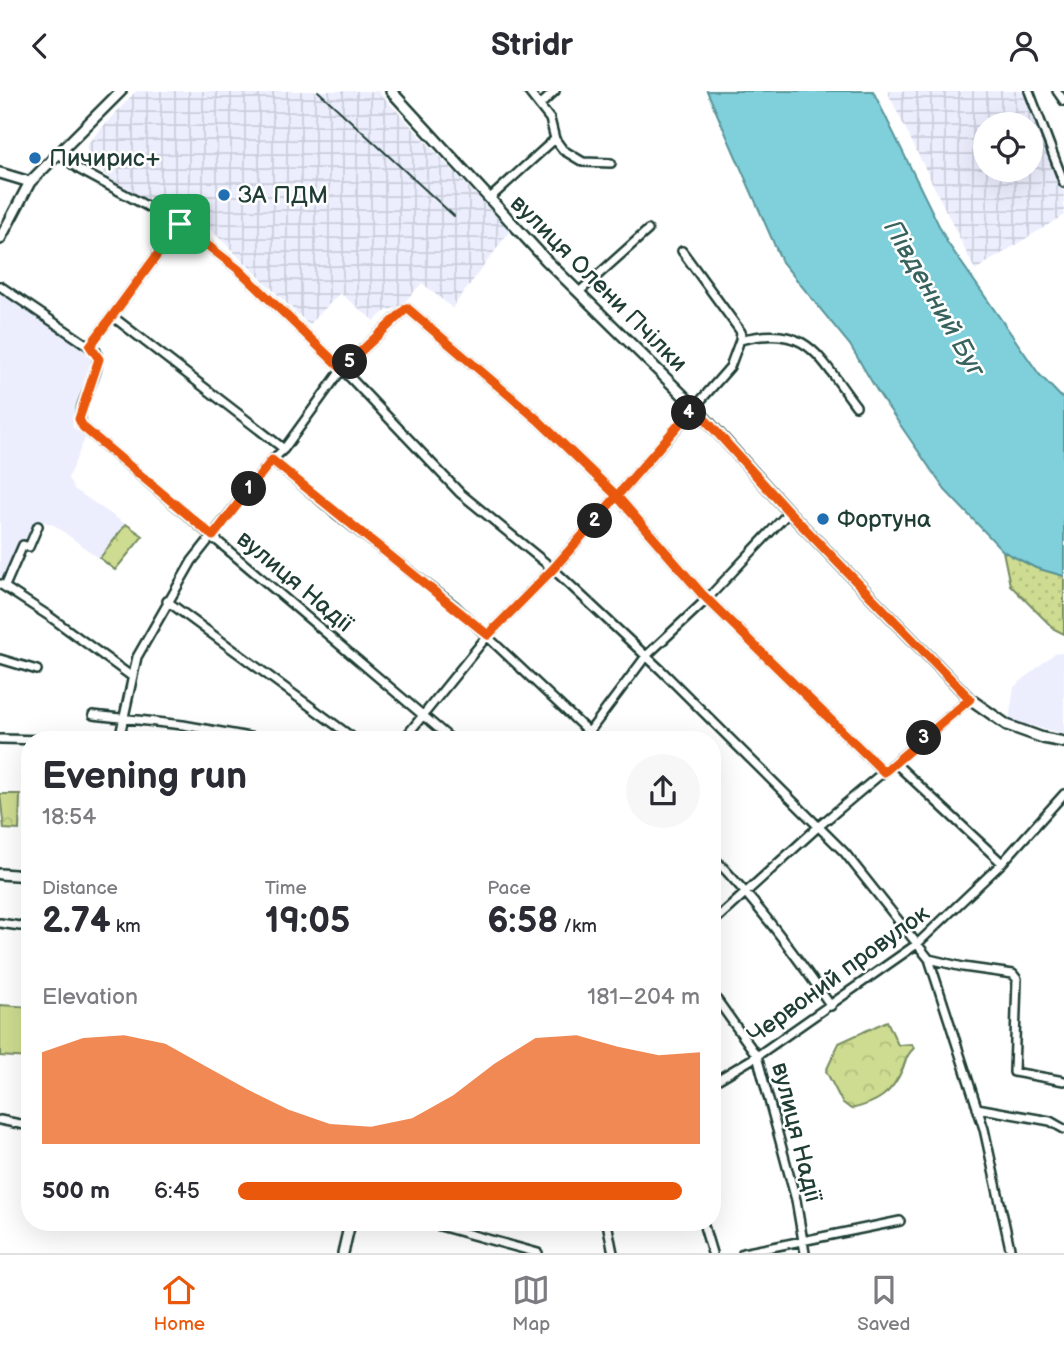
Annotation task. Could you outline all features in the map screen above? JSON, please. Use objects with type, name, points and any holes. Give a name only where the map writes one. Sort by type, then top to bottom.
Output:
[{"type":"street","points":[[0,239],[30,182],[60,155],[121,91]]},
{"type":"street","name":"вулиця Олени Пчілки","points":[[391,91],[489,199],[694,407],[789,512],[970,699],[1007,725],[1043,738],[1064,741]]},
{"type":"street","points":[[528,91],[550,119],[555,139],[563,150],[579,161],[611,163]]},
{"type":"street","points":[[540,104],[555,91]]},
{"type":"street","points":[[1029,91],[1064,183]]},
{"type":"street","points":[[1057,91],[1064,101]]},
{"type":"street","points":[[489,199],[555,139]]},
{"type":"street","points":[[60,155],[80,170],[180,224],[238,269],[342,369],[460,493],[553,569],[646,656],[845,853],[929,959],[977,1108],[1010,1253]]},
{"type":"street","points":[[0,173],[30,182]]},
{"type":"street","points":[[0,286],[90,346],[180,224]]},
{"type":"street","points":[[579,292],[648,230]]},
{"type":"street","points":[[409,731],[488,635],[553,569],[730,367],[741,332],[682,251]]},
{"type":"street","points":[[122,731],[137,657],[192,561],[272,460],[284,449],[342,369],[407,308],[538,420],[617,496],[677,567],[884,772]]},
{"type":"street","points":[[112,316],[284,449]]},
{"type":"street","points":[[740,340],[773,333],[801,340],[813,350],[856,407]]},
{"type":"street","name":"вулиця Надії","points":[[90,346],[99,359],[81,409],[80,423],[442,731]]},
{"type":"street","points":[[272,460],[488,635],[587,731]]},
{"type":"street","points":[[590,731],[646,656],[708,597],[789,512]]},
{"type":"street","points":[[38,526],[29,547],[23,545],[2,585],[131,676]]},
{"type":"street","points":[[167,601],[344,731]]},
{"type":"street","points":[[0,659],[37,670]]},
{"type":"street","points":[[721,915],[818,827],[970,699]]},
{"type":"street","points":[[93,715],[209,731]]},
{"type":"street","points":[[0,739],[21,739]]},
{"type":"street","points":[[895,763],[1002,863]]},
{"type":"street","name":"Червоний провулок","points":[[721,1078],[831,1006],[917,944],[1002,863],[1064,794]]},
{"type":"street","points":[[721,866],[747,893],[831,1006]]},
{"type":"street","points":[[0,874],[21,875]]},
{"type":"street","points":[[0,923],[20,926]]},
{"type":"street","points":[[929,959],[1013,974],[1017,979],[1014,1072],[1064,1081]]},
{"type":"street","name":"вулиця Надії","points":[[721,1006],[757,1056],[776,1117],[804,1253]]},
{"type":"street","points":[[977,1108],[1050,1121],[1064,1129]]},
{"type":"street","points":[[0,1120],[21,1124]]},
{"type":"street","points":[[743,1253],[900,1221]]},
{"type":"street","points":[[343,1253],[348,1231]]},
{"type":"street","points":[[458,1231],[538,1253]]},
{"type":"street","points":[[609,1231],[613,1253]]},
{"type":"street","points":[[705,1231],[712,1253]]},
{"type":"shaded area","points":[[136,91],[378,91],[510,231],[452,308],[422,283],[402,305],[384,312],[374,321],[340,293],[309,325],[210,229],[184,219],[110,179],[90,160],[86,148],[89,142]]},
{"type":"shaded area","points":[[887,91],[1025,91],[1033,112],[973,112],[973,182],[1043,182],[1043,136],[1064,189],[1064,215],[975,270]]},
{"type":"shaded area","points":[[0,293],[94,352],[96,361],[72,427],[86,436],[68,478],[74,489],[143,536],[115,570],[54,525],[38,520],[29,543],[21,541],[6,580],[0,577]]},
{"type":"shaded area","points":[[1055,653],[1064,653],[1064,734],[1009,720],[1014,687]]},
{"type":"green space","points":[[126,524],[143,536],[115,570],[100,558]]},
{"type":"green space","points":[[1003,551],[1036,568],[1064,576],[1064,634],[1054,629],[1010,585]]},
{"type":"green space","points":[[0,794],[20,794],[19,830],[4,829]]},
{"type":"green space","points":[[0,1005],[21,1006],[21,1057],[0,1056]]},
{"type":"green space","points":[[887,1021],[898,1045],[912,1044],[914,1048],[889,1091],[869,1104],[851,1109],[842,1102],[826,1071],[839,1043]]},
{"type":"water","name":"Південний Буг","points":[[707,91],[873,91],[947,242],[1039,374],[1064,400],[1064,576],[1036,568],[1003,551],[945,490],[879,394],[850,345],[782,262]]},
{"type":"railway","points":[[318,91],[454,216]]},
{"type":"place","name":"Пичирис+","points":[[35,158]]},
{"type":"place","name":"ЗА ПДМ","points":[[224,195]]},
{"type":"place","name":"Фортуна","points":[[823,519]]},
{"type":"route","points":[[180,224],[90,346],[99,359],[79,419],[83,427],[213,536],[272,460],[488,635],[553,569],[617,496],[702,594],[884,772],[970,699],[789,512],[694,407],[617,496],[538,420],[407,308],[342,369],[238,269],[180,224]]}]
